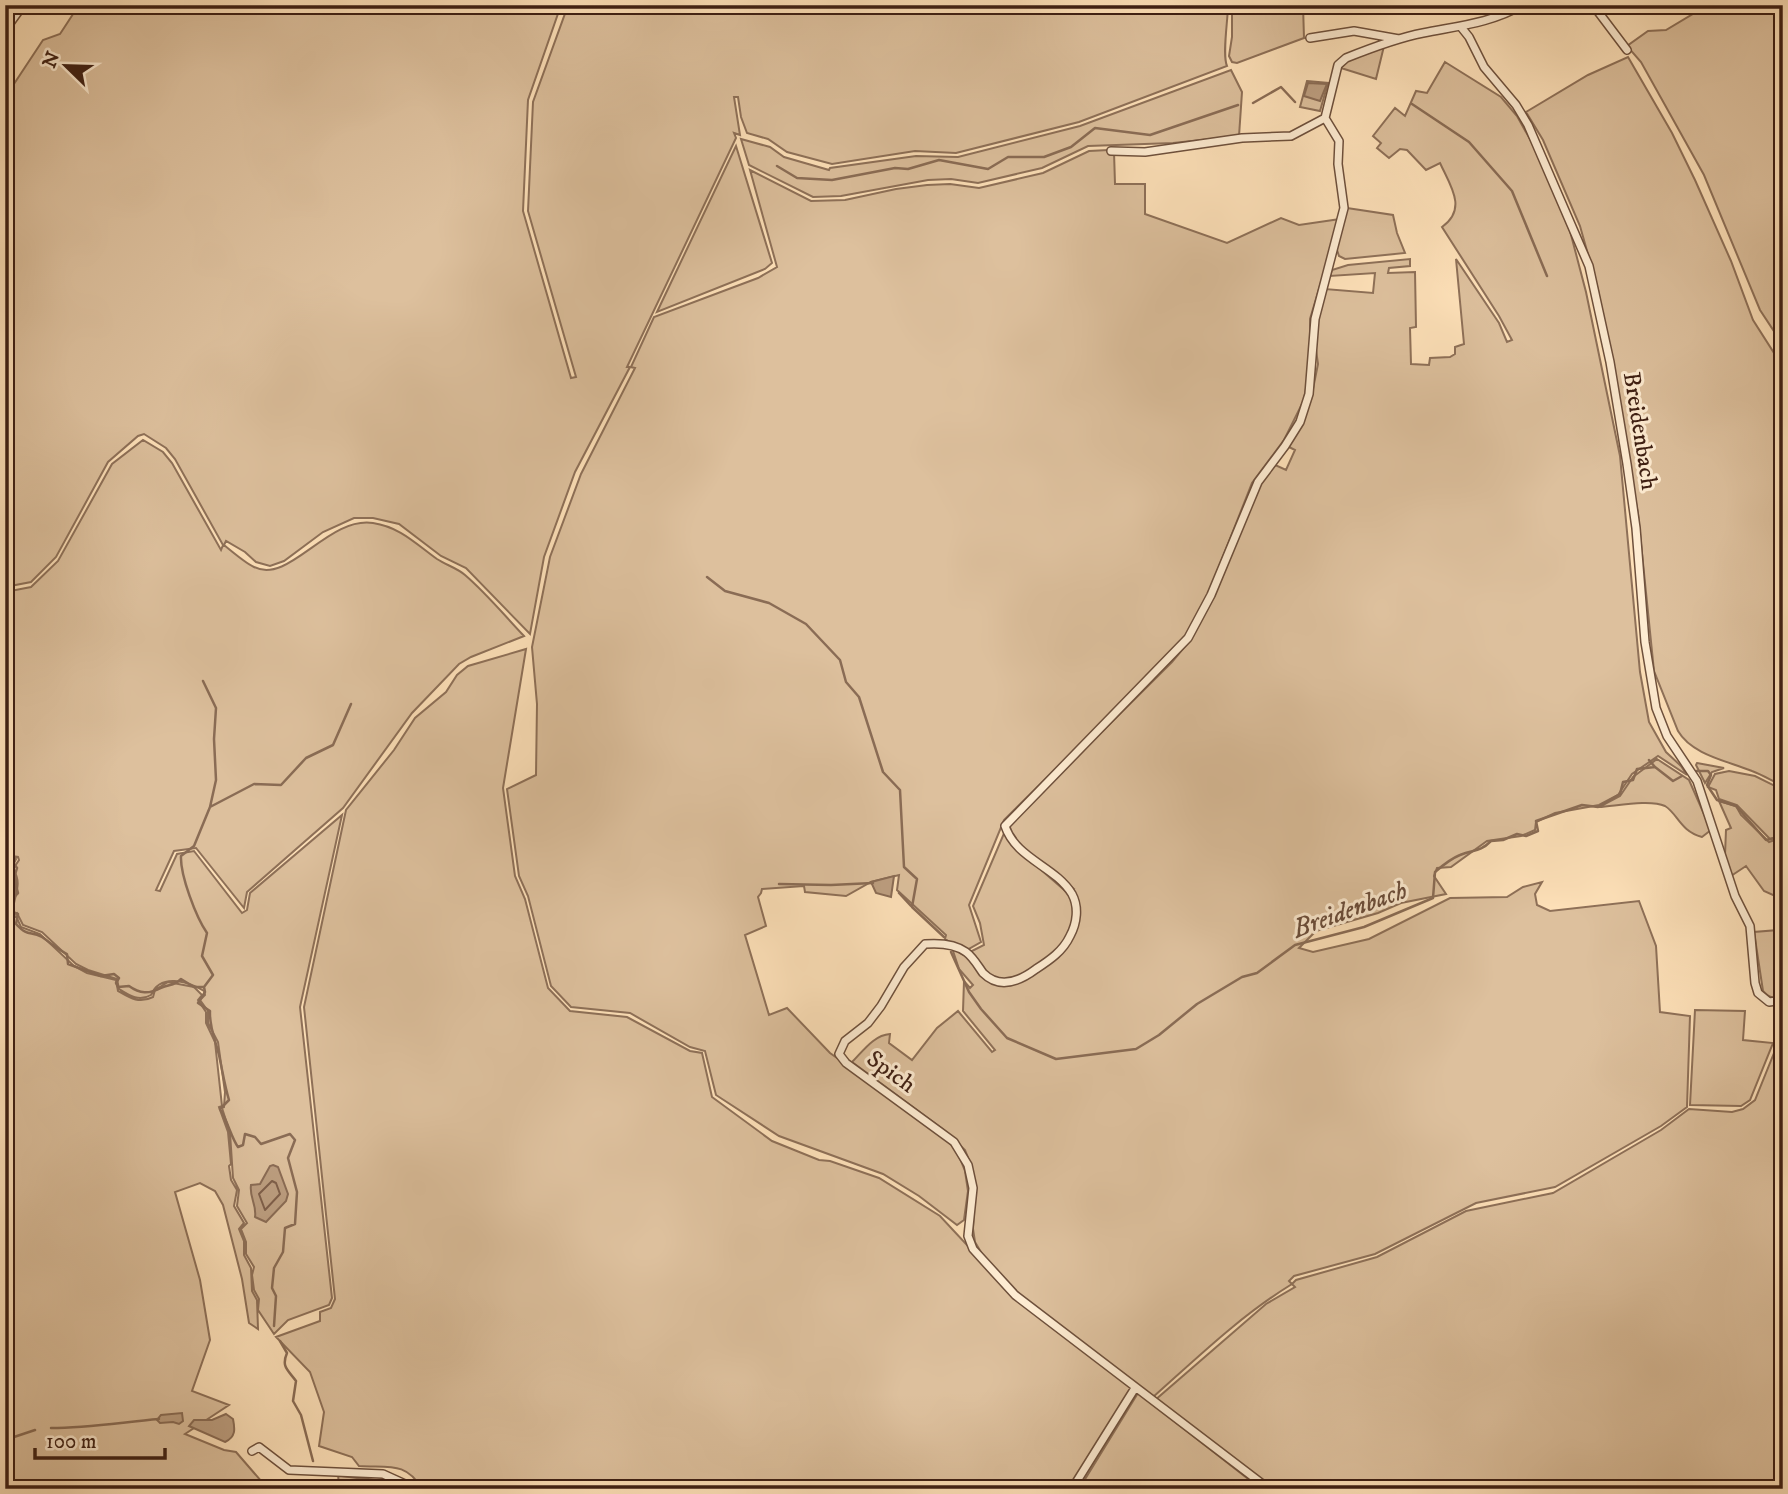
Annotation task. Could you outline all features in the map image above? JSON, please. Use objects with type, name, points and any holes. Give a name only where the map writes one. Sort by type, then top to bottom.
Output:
[{"type":"street","points":[[5,30],[23,5]]},
{"type":"street","points":[[1111,151],[1145,152],[1242,138],[1291,136],[1325,118],[1338,65],[1346,58],[1421,33],[1461,27],[1508,14],[1522,5]]},
{"type":"street","points":[[1593,5],[1627,50]]},
{"type":"street","name":"Breidenbach","points":[[1461,27],[1484,67],[1516,105],[1528,125],[1589,266],[1610,362],[1627,464],[1636,528],[1645,642],[1656,708],[1667,736],[1697,780],[1735,896],[1750,926],[1758,993],[1769,1002],[1783,1000]]},
{"type":"street","points":[[1310,38],[1353,31],[1400,39]]},
{"type":"street","name":"Spich","points":[[1135,1388],[1015,1295],[973,1249],[968,1236],[973,1188],[963,1154],[954,1142],[846,1063],[839,1054],[845,1041],[868,1023],[904,967],[925,944],[953,946],[966,952],[985,975],[998,982],[1008,983],[1024,978],[1056,955],[1070,937],[1077,917],[1073,895],[1018,848],[1005,826],[1188,638],[1211,595],[1258,482],[1300,422],[1309,394],[1315,319],[1344,208],[1338,164],[1339,141],[1325,118]]},
{"type":"street","points":[[1072,1489],[1135,1388],[1269,1489]]},
{"type":"street","points":[[252,1451],[259,1447],[289,1470],[383,1474],[416,1489]]},
{"type":"shaded area","points":[[79,5],[561,5],[528,100],[523,211],[571,378],[576,377],[528,211],[533,102],[567,8],[563,5],[1228,5],[1225,46],[1227,66],[1079,122],[956,153],[915,151],[832,164],[787,152],[768,139],[747,133],[738,97],[734,97],[740,135],[734,133],[736,138],[627,367],[630,367],[575,472],[544,557],[530,634],[466,568],[441,556],[399,524],[373,518],[354,518],[323,532],[284,561],[270,566],[256,562],[226,541],[224,545],[247,563],[267,570],[281,567],[340,529],[356,524],[383,525],[400,532],[437,559],[459,570],[524,636],[459,664],[412,713],[343,808],[247,892],[244,908],[196,848],[174,851],[156,890],[160,891],[177,854],[194,851],[242,913],[247,910],[250,893],[342,815],[300,1007],[332,1298],[329,1305],[288,1320],[274,1334],[258,1310],[259,1299],[254,1290],[252,1275],[254,1267],[246,1254],[246,1242],[241,1229],[247,1223],[237,1206],[239,1190],[233,1178],[230,1133],[222,1108],[225,1092],[218,1042],[208,1023],[208,1011],[200,1000],[205,995],[204,991],[183,982],[168,981],[155,988],[147,997],[131,996],[119,989],[117,979],[76,964],[42,932],[23,925],[13,910],[18,885],[13,869],[19,860],[18,857],[5,855],[5,592],[31,587],[58,561],[112,464],[143,440],[163,452],[172,463],[221,550],[223,545],[175,459],[166,448],[144,434],[138,436],[108,462],[56,557],[31,582],[5,587],[5,105],[10,96],[8,93],[43,40],[60,34]]},
{"type":"shaded area","points":[[1232,5],[1303,5],[1304,38],[1237,63],[1232,62],[1229,56]]},
{"type":"shaded area","points":[[1682,5],[1783,5],[1783,345],[1760,310],[1704,175],[1641,62],[1627,46],[1648,31],[1666,30],[1696,12]]},
{"type":"shaded area","points":[[1384,46],[1376,79],[1341,68],[1351,58]]},
{"type":"shaded area","points":[[1628,57],[1672,133],[1695,180],[1731,261],[1753,320],[1783,367],[1783,786],[1701,752],[1684,739],[1678,731],[1654,671],[1638,514],[1598,290],[1580,226],[1543,140],[1526,112],[1588,75]]},
{"type":"shaded area","points":[[1445,62],[1501,97],[1517,116],[1536,150],[1570,231],[1586,292],[1620,456],[1640,672],[1649,722],[1666,752],[1687,775],[1658,756],[1632,774],[1618,795],[1599,805],[1555,813],[1536,822],[1535,830],[1521,836],[1487,841],[1451,867],[1437,868],[1434,876],[1446,894],[1401,903],[1378,913],[1316,931],[1299,948],[1313,952],[1369,939],[1450,898],[1507,897],[1523,887],[1542,882],[1535,894],[1537,905],[1550,911],[1639,901],[1656,946],[1660,1012],[1690,1016],[1687,1107],[1661,1126],[1555,1187],[1476,1203],[1375,1254],[1294,1276],[1289,1281],[1292,1284],[1237,1324],[1152,1398],[1012,1289],[985,1259],[975,1242],[975,1188],[965,1150],[944,1130],[852,1062],[874,1040],[890,1034],[889,1043],[912,1060],[937,1028],[958,1011],[992,1052],[995,1050],[963,1011],[964,981],[970,988],[973,985],[959,969],[952,948],[964,955],[984,945],[980,923],[973,906],[1005,831],[1017,849],[1070,895],[1074,889],[1025,851],[1011,833],[1009,824],[1187,644],[1214,595],[1259,482],[1273,464],[1286,470],[1295,450],[1287,446],[1311,399],[1318,364],[1314,336],[1325,289],[1373,293],[1375,273],[1330,276],[1332,270],[1348,265],[1410,259],[1410,266],[1389,268],[1388,273],[1415,272],[1416,327],[1410,328],[1411,364],[1429,365],[1430,358],[1450,357],[1455,354],[1455,347],[1464,344],[1456,259],[1499,323],[1507,342],[1512,340],[1442,227],[1450,220],[1455,205],[1452,188],[1440,163],[1426,170],[1407,150],[1400,149],[1389,158],[1377,148],[1381,143],[1373,136],[1395,108],[1405,116],[1416,91],[1427,93]]},
{"type":"shaded area","points":[[1231,70],[1242,92],[1239,136],[1173,143],[1088,146],[1042,168],[978,183],[951,179],[928,180],[841,196],[813,197],[749,165],[741,139],[770,147],[784,157],[829,170],[916,156],[958,157],[1080,126]]},
{"type":"shaded area","points":[[1307,81],[1328,83],[1320,111],[1300,107]]},
{"type":"shaded area","points":[[736,146],[772,263],[765,269],[657,312]]},
{"type":"shaded area","points":[[1148,148],[1147,155],[1114,152],[1115,184],[1145,184],[1145,214],[1227,243],[1281,218],[1299,225],[1340,219],[1310,319],[1310,365],[1304,400],[1284,440],[1252,483],[1209,592],[1187,634],[1174,651],[1004,820],[969,905],[981,942],[965,951],[945,939],[946,935],[897,890],[899,875],[871,882],[846,896],[805,892],[804,886],[762,889],[758,897],[766,926],[745,935],[769,1015],[787,1008],[830,1053],[912,1111],[957,1151],[965,1171],[968,1191],[964,1220],[957,1225],[919,1196],[883,1174],[779,1136],[716,1095],[705,1051],[690,1047],[630,1013],[571,1007],[551,986],[528,896],[519,876],[507,789],[536,775],[537,704],[532,647],[550,557],[581,474],[635,368],[630,367],[654,317],[758,278],[777,267],[750,170],[811,201],[845,200],[927,185],[950,184],[979,188],[1043,173],[1089,151]]},
{"type":"shaded area","points":[[1347,208],[1393,215],[1405,253],[1345,259],[1339,256],[1336,247]]},
{"type":"shaded area","points":[[526,649],[503,788],[515,876],[525,899],[548,988],[570,1011],[627,1017],[690,1051],[702,1053],[712,1097],[772,1141],[819,1160],[830,1161],[879,1178],[940,1216],[1007,1288],[1133,1389],[1070,1489],[422,1489],[416,1480],[403,1470],[359,1466],[352,1457],[319,1446],[324,1412],[310,1372],[276,1337],[320,1321],[320,1312],[331,1308],[335,1299],[304,1007],[346,810],[394,750],[415,718],[446,692],[457,675],[468,666]]},
{"type":"shaded area","points":[[1657,759],[1689,780],[1711,830],[1702,837],[1689,831],[1669,809],[1659,804],[1599,807],[1620,796],[1633,777]]},
{"type":"shaded area","points":[[1697,763],[1724,768],[1712,772],[1705,783]]},
{"type":"shaded area","points":[[1729,771],[1755,776],[1783,790],[1783,835],[1770,839],[1737,805],[1719,799],[1716,790],[1708,787],[1715,774]]},
{"type":"shaded area","points":[[1719,801],[1736,806],[1741,815],[1769,842],[1783,837],[1783,996],[1772,997],[1763,991],[1754,932],[1778,930],[1782,899],[1764,891],[1746,866],[1731,876],[1725,855],[1726,830],[1731,828]]},
{"type":"shaded area","points":[[5,857],[16,859],[11,870],[16,880],[15,891],[8,912],[12,919],[16,916],[21,927],[40,934],[74,966],[87,973],[116,980],[118,991],[135,999],[153,997],[155,990],[168,982],[194,987],[202,995],[198,1000],[206,1012],[206,1023],[215,1042],[222,1106],[219,1107],[228,1132],[231,1180],[237,1190],[234,1206],[244,1223],[239,1229],[244,1241],[244,1255],[251,1268],[252,1291],[257,1300],[258,1329],[249,1323],[242,1279],[223,1205],[215,1191],[200,1183],[175,1192],[200,1280],[210,1340],[192,1391],[229,1405],[185,1434],[224,1450],[236,1452],[268,1489],[5,1489]]},
{"type":"shaded area","points":[[1695,1010],[1745,1011],[1743,1040],[1773,1043],[1750,1100],[1741,1106],[1690,1105]]},
{"type":"shaded area","points":[[1783,1013],[1783,1489],[1272,1489],[1154,1401],[1266,1304],[1295,1287],[1292,1284],[1296,1280],[1377,1257],[1466,1211],[1553,1193],[1661,1130],[1689,1109],[1732,1112],[1743,1109],[1755,1100],[1774,1053]]},
{"type":"shaded area","points":[[1138,1393],[1261,1489],[1079,1489]]},
{"type":"shaded area","points":[[338,1473],[363,1476],[366,1486],[372,1489],[339,1489]]},
{"type":"water","points":[[1308,83],[1327,84],[1320,101],[1304,96]]},
{"type":"water","points":[[894,876],[891,897],[876,893],[871,882]]},
{"type":"water","points":[[273,1165],[278,1167],[288,1194],[286,1201],[266,1222],[255,1217],[251,1185],[260,1184]]},
{"type":"water","points":[[182,1413],[183,1421],[179,1424],[160,1423],[157,1420],[161,1415]]},
{"type":"water","points":[[226,1414],[233,1419],[234,1429],[231,1438],[225,1442],[189,1426],[194,1420],[212,1420]]},
{"type":"waterway","points":[[1253,103],[1281,87],[1295,102]]},
{"type":"waterway","points":[[1412,104],[1469,142],[1512,191],[1547,276]]},
{"type":"waterway","points":[[777,166],[797,178],[832,180],[895,168],[908,169],[939,160],[988,169],[1008,157],[1044,157],[1071,147],[1095,128],[1150,135],[1238,105]]},
{"type":"waterway","name":"Breidenbach","points":[[707,577],[725,591],[769,603],[806,624],[840,660],[846,682],[859,697],[883,772],[900,790],[904,867],[917,879],[912,907],[944,937]]},
{"type":"waterway","points":[[203,681],[216,708],[216,780],[210,807]]},
{"type":"waterway","points":[[204,987],[213,975],[202,956],[207,933],[190,896],[181,856],[194,846],[210,807],[254,784],[281,785],[306,758],[333,745],[351,704]]},
{"type":"waterway","name":"Breidenbach","points":[[1649,760],[1655,767]]},
{"type":"waterway","name":"Breidenbach","points":[[951,952],[969,992],[1007,1038],[1056,1059],[1136,1049],[1159,1035],[1197,1004],[1242,977],[1257,973],[1295,945],[1364,927],[1433,898],[1435,872],[1456,857],[1480,849],[1491,841],[1503,840],[1517,834],[1526,836],[1538,831],[1536,821],[1582,805],[1598,807],[1620,794],[1623,782],[1633,780],[1637,769],[1655,767],[1673,781],[1682,776]]},
{"type":"waterway","name":"Breidenbach","points":[[1696,771],[1708,771],[1711,775],[1707,785],[1717,800],[1736,806],[1766,840],[1783,836]]},
{"type":"waterway","points":[[5,860],[12,861],[17,868],[14,878],[18,893],[10,901],[10,911],[18,914],[16,924],[67,954],[68,964],[101,976],[114,974],[119,978],[116,983],[118,987],[129,986],[141,992],[174,984],[181,979],[194,987],[204,987],[205,992],[198,1003],[210,1011],[229,1100],[220,1109],[236,1144],[238,1147],[243,1145],[245,1134],[255,1137],[261,1144],[290,1134],[295,1140],[288,1158],[297,1192],[295,1224],[285,1228],[283,1252],[274,1268],[274,1326]]},
{"type":"waterway","points":[[779,884],[873,883]]},
{"type":"waterway","points":[[899,893],[911,906]]},
{"type":"waterway","points":[[280,1341],[287,1353],[286,1368],[296,1381],[293,1401],[301,1415],[313,1461]]},
{"type":"waterway","points":[[51,1428],[159,1419]]},
{"type":"waterway","points":[[5,1440],[35,1430]]},
{"type":"waterway","points":[[336,1475],[397,1483],[400,1489]]}]
